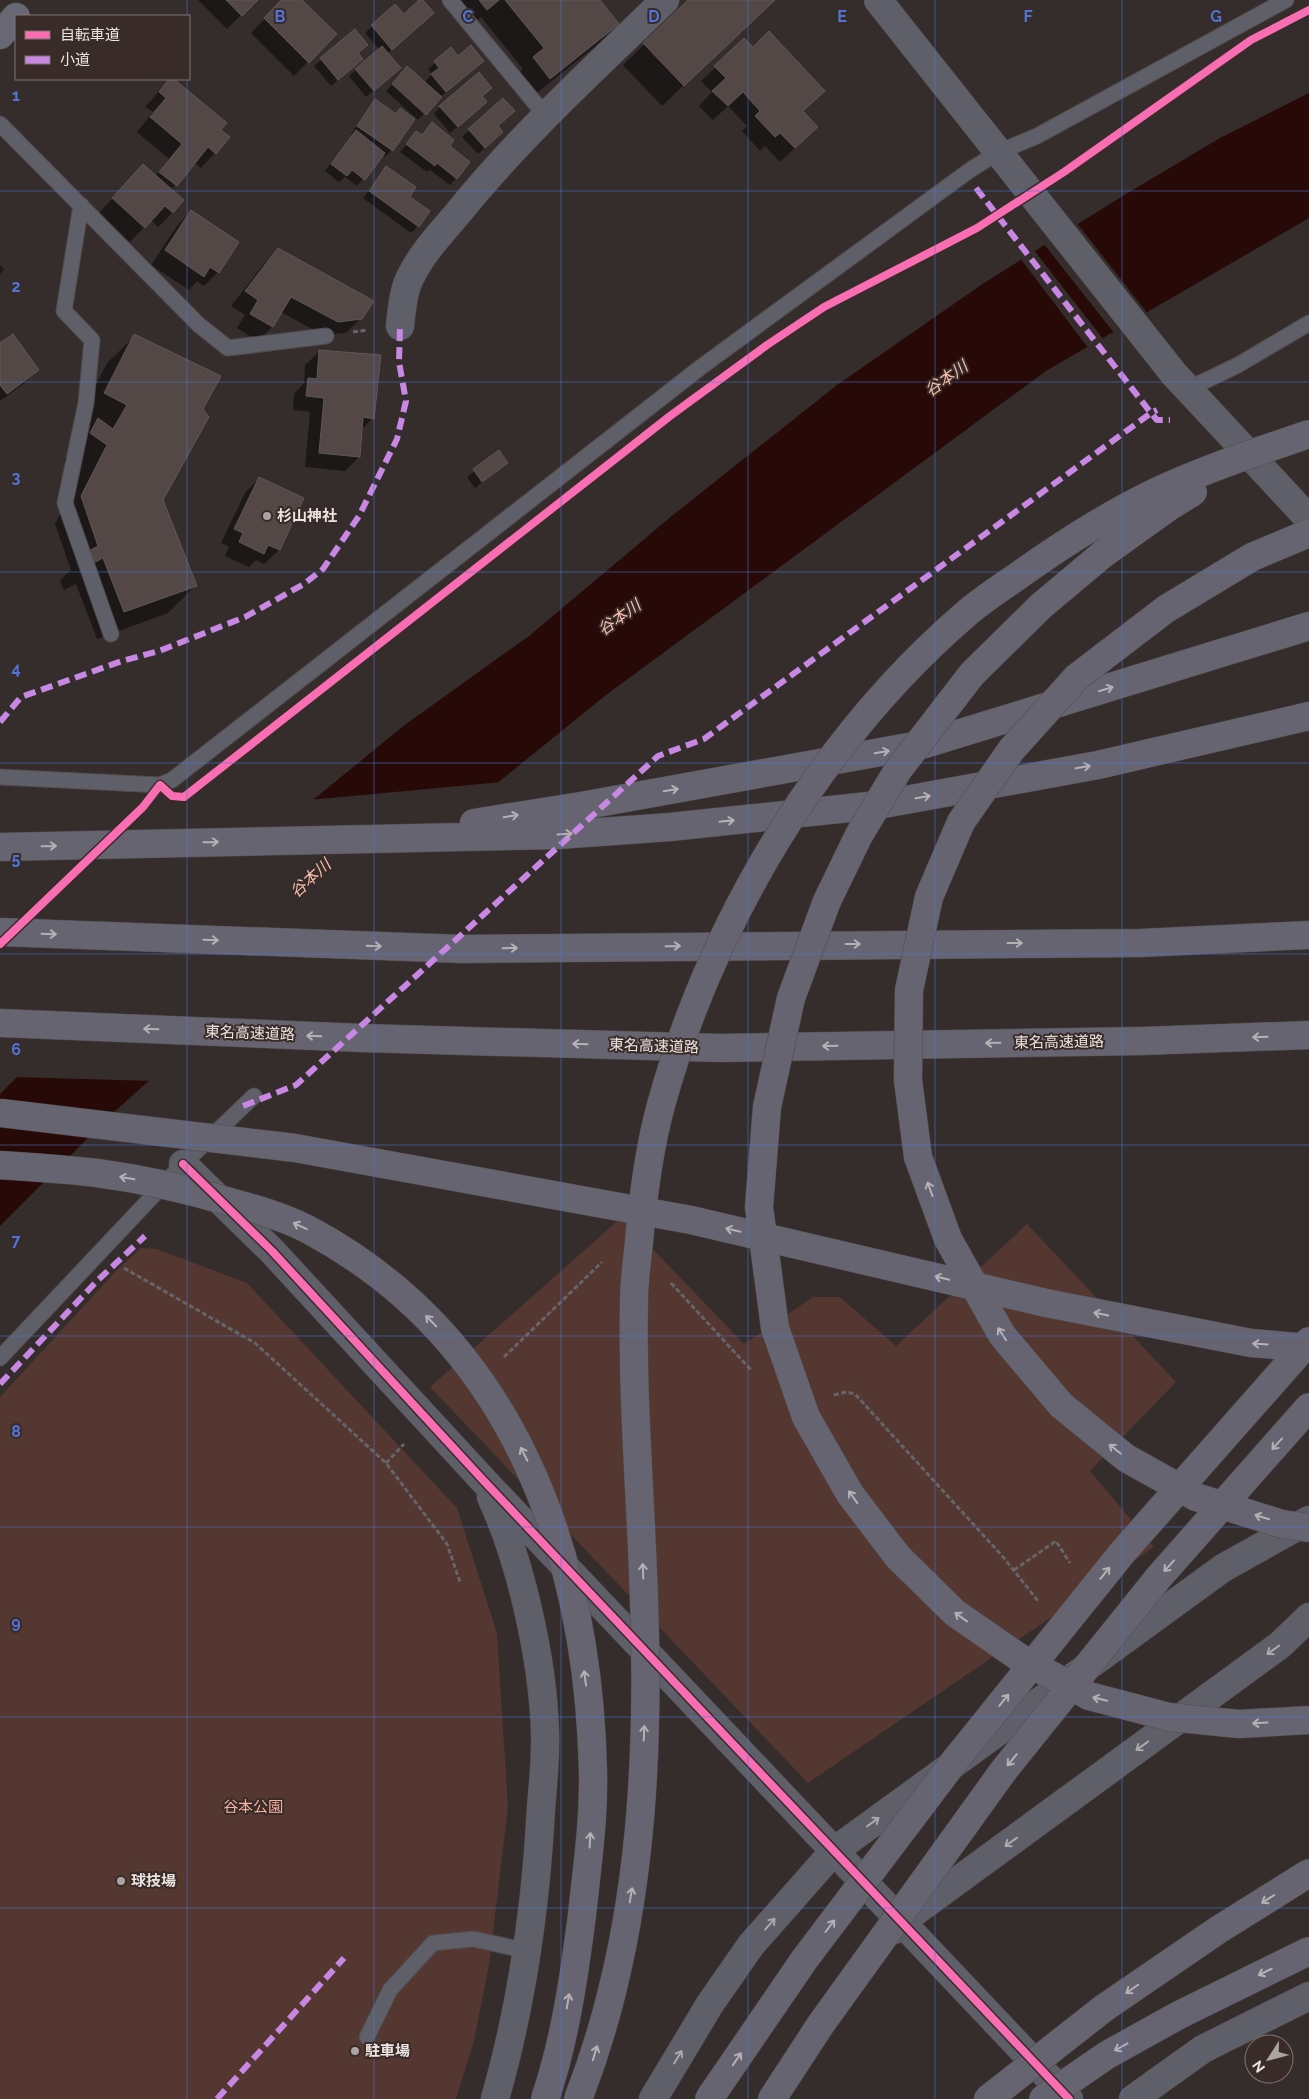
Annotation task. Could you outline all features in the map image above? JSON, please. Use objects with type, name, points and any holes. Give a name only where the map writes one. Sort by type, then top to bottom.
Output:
[{"type":"highway","points":[[1309,422],[1170,506],[1103,554],[1048,600],[972,674],[898,770],[859,835],[827,901],[791,998],[767,1107],[759,1207],[775,1328],[806,1417],[850,1494],[892,1549],[955,1613],[1020,1658],[1089,1696],[1169,1717],[1239,1724],[1309,1720]]},
{"type":"highway","points":[[578,2099],[608,2012],[635,1875],[642,1794],[645,1701],[644,1605],[634,1407],[634,1296],[644,1185],[661,1106],[694,1004],[731,922],[770,852],[814,784],[862,721],[912,664],[970,611],[1035,563],[1091,528],[1159,491],[1230,461],[1309,434]]},
{"type":"highway","points":[[1309,533],[1252,557],[1166,609],[1077,677],[1012,749],[961,822],[929,897],[909,990],[908,1080],[918,1157],[948,1239],[1002,1335],[1061,1405],[1126,1458],[1196,1497],[1282,1524],[1309,1528]]},
{"type":"highway","points":[[394,837],[581,806],[925,744],[1309,626]]},
{"type":"highway","points":[[0,847],[394,837],[558,835],[670,827],[878,805],[1098,765],[1309,716]]},
{"type":"highway","points":[[0,932],[462,949],[1141,943],[1309,935]]},
{"type":"highway","name":"東名高速道路","points":[[0,1023],[362,1038],[720,1048],[1132,1041],[1309,1035]]},
{"type":"highway","points":[[0,1113],[295,1148],[691,1220],[1075,1309],[1251,1343],[1309,1348]]},
{"type":"highway","points":[[0,1164],[98,1173],[188,1190],[280,1216],[310,1231],[361,1262],[398,1290],[433,1323],[491,1396],[512,1431],[544,1498],[568,1585],[580,1640],[589,1702],[592,1756],[590,1844],[578,1948],[558,2061],[545,2099]]},
{"type":"highway","points":[[709,2099],[804,1960],[953,1762],[1122,1553],[1309,1341]]},
{"type":"highway","points":[[772,2099],[821,2024],[1004,1770],[1159,1577],[1309,1407]]},
{"type":"highway","points":[[988,2099],[1104,2008],[1218,1930],[1309,1873]]},
{"type":"highway","points":[[1043,2099],[1107,2055],[1179,2015],[1309,1951]]},
{"type":"main road","points":[[19,15],[32,0]]},
{"type":"main road","points":[[0,35],[15,19]]},
{"type":"street","points":[[400,326],[404,296],[411,274],[474,193],[545,116],[665,0]]},
{"type":"street","points":[[878,0],[1181,382],[1309,519]]},
{"type":"street","points":[[183,1164],[272,1251],[482,1480],[1069,2099]]},
{"type":"street","points":[[482,1480],[498,1513],[523,1591],[538,1663],[546,1733],[537,1878],[528,1951],[510,2048],[495,2099]]},
{"type":"street","points":[[652,2099],[710,2004],[751,1945],[834,1851],[1222,1568],[1309,1520]]},
{"type":"street","points":[[764,2099],[820,2013],[901,1922],[1280,1645],[1309,1617]]},
{"type":"street","points":[[1133,2099],[1203,2049],[1309,1996]]},
{"type":"lane","points":[[450,0],[545,116]]},
{"type":"lane","points":[[0,777],[160,785],[172,780],[694,373],[962,175],[1005,160],[1037,136],[1286,0]]},
{"type":"lane","points":[[0,124],[199,325],[228,348],[326,336]]},
{"type":"lane","points":[[81,205],[64,311],[92,340],[86,403],[65,503],[111,634]]},
{"type":"lane","points":[[1181,382],[1238,365],[1309,323]]},
{"type":"lane","points":[[0,1358],[183,1164],[254,1096]]},
{"type":"lane","points":[[367,2037],[390,1990],[433,1943],[473,1939],[528,1951]]},
{"type":"path","points":[[326,336],[400,326]]},
{"type":"path","points":[[499,1362],[604,1261]]},
{"type":"path","points":[[125,1270],[255,1342],[386,1462],[447,1544],[460,1582]]},
{"type":"path","points":[[664,1276],[751,1370]]},
{"type":"path","points":[[832,1395],[846,1392],[855,1394],[1030,1589]]},
{"type":"path","points":[[386,1462],[406,1442]]},
{"type":"green space","points":[[622,1217],[744,1344],[813,1297],[840,1297],[896,1346],[1027,1224],[1176,1382],[1090,1471],[1154,1547],[808,1783],[430,1387]]},
{"type":"green space","name":"谷本公園","points":[[141,1248],[157,1249],[247,1283],[457,1508],[497,1633],[508,1807],[489,1965],[474,2041],[456,2099],[0,2099],[0,1397],[117,1270]]},
{"type":"water","name":"谷本川","points":[[1309,93],[1309,218],[1046,371],[606,695],[321,926],[113,1113],[0,1226],[0,1094],[202,891],[402,727],[529,636],[673,515],[837,385],[984,283],[1121,197],[1220,138]]},
{"type":"pier","points":[[1076,222],[1148,314],[1115,334],[1043,243]]},
{"type":"pier","points":[[1033,249],[1104,340],[1089,349],[1020,258]]},
{"type":"pier","points":[[502,782],[322,928],[153,1081],[14,1077],[200,889],[309,800]]},
{"type":"building","points":[[226,0],[258,0],[242,16]]},
{"type":"building","points":[[281,0],[302,0],[337,34],[309,63],[264,18]]},
{"type":"building","points":[[419,0],[423,0],[434,13],[392,50],[371,25],[395,4],[404,14]]},
{"type":"building","points":[[479,0],[499,0],[487,10]]},
{"type":"building","points":[[505,0],[600,0],[619,24],[550,79],[533,57],[544,48]]},
{"type":"building","points":[[688,0],[775,0],[684,86],[643,43]]},
{"type":"building","points":[[355,29],[368,45],[358,53],[363,59],[338,80],[320,58]]},
{"type":"building","points":[[769,31],[825,91],[803,111],[818,127],[795,148],[780,133],[775,137],[755,116],[760,111],[743,92],[728,106],[712,91],[726,78],[714,66],[744,38],[753,47]]},
{"type":"building","points":[[471,45],[484,61],[446,92],[431,74],[439,68],[434,61],[451,47],[458,56]]},
{"type":"building","points":[[382,46],[401,68],[374,91],[355,69]]},
{"type":"building","points":[[407,66],[442,97],[426,115],[392,84]]},
{"type":"building","points":[[479,72],[492,88],[482,96],[487,102],[458,127],[439,106]]},
{"type":"building","points":[[168,80],[175,80],[227,123],[221,130],[230,137],[216,154],[208,147],[177,186],[159,172],[182,144],[150,117],[166,98],[159,92]]},
{"type":"building","points":[[503,98],[515,111],[498,126],[503,132],[485,148],[468,129]]},
{"type":"building","points":[[375,99],[396,114],[400,108],[415,119],[393,151],[357,126]]},
{"type":"building","points":[[432,122],[454,140],[450,146],[470,162],[457,179],[437,163],[435,166],[406,144],[416,131],[422,135]]},
{"type":"building","points":[[356,130],[385,153],[365,180],[352,170],[347,176],[331,164]]},
{"type":"building","points":[[143,164],[184,200],[173,213],[165,206],[145,228],[112,198]]},
{"type":"building","points":[[386,166],[416,187],[410,197],[430,211],[419,227],[369,191]]},
{"type":"building","points":[[191,210],[239,242],[219,273],[210,267],[204,277],[165,250]]},
{"type":"building","points":[[278,248],[374,301],[362,319],[338,322],[291,297],[273,327],[250,314],[258,300],[245,291]]},
{"type":"building","points":[[13,334],[39,370],[7,394],[0,385],[0,343]]},
{"type":"building","points":[[134,334],[221,376],[203,409],[209,417],[163,500],[197,586],[124,612],[103,558],[91,564],[87,552],[98,546],[81,496],[107,445],[90,433],[98,418],[113,429],[127,405],[104,393]]},
{"type":"building","points":[[319,350],[381,355],[374,419],[363,417],[360,457],[319,453],[324,398],[306,396],[308,378],[317,379]]},
{"type":"building","points":[[499,450],[508,463],[482,482],[473,469]]},
{"type":"building","points":[[259,477],[304,498],[280,550],[268,545],[264,554],[239,542],[243,533],[234,529]]},
{"type":"marked path","points":[[976,188],[1151,413],[1157,420],[1170,420]]},
{"type":"marked path","points":[[0,722],[21,697],[122,661],[159,651],[245,617],[304,584],[323,569],[359,516],[397,439],[406,401],[399,362],[400,326]]},
{"type":"marked path","points":[[243,1106],[296,1085],[658,756],[704,739],[1157,410]]},
{"type":"marked path","points":[[0,1384],[97,1281],[145,1236]]},
{"type":"marked path","points":[[217,2099],[344,1958]]},
{"type":"cycle path","points":[[0,944],[143,807],[160,785],[172,796],[184,797],[670,416],[767,345],[824,307],[977,228],[1064,172],[1251,40],[1309,10]]},
{"type":"cycle path","points":[[183,1164],[272,1251],[483,1480],[1069,2099]]},
{"type":"place","name":"杉山神社","points":[[267,516]]},
{"type":"place","name":"球技場","points":[[121,1881]]},
{"type":"place","name":"駐車場","points":[[355,2051]]}]
